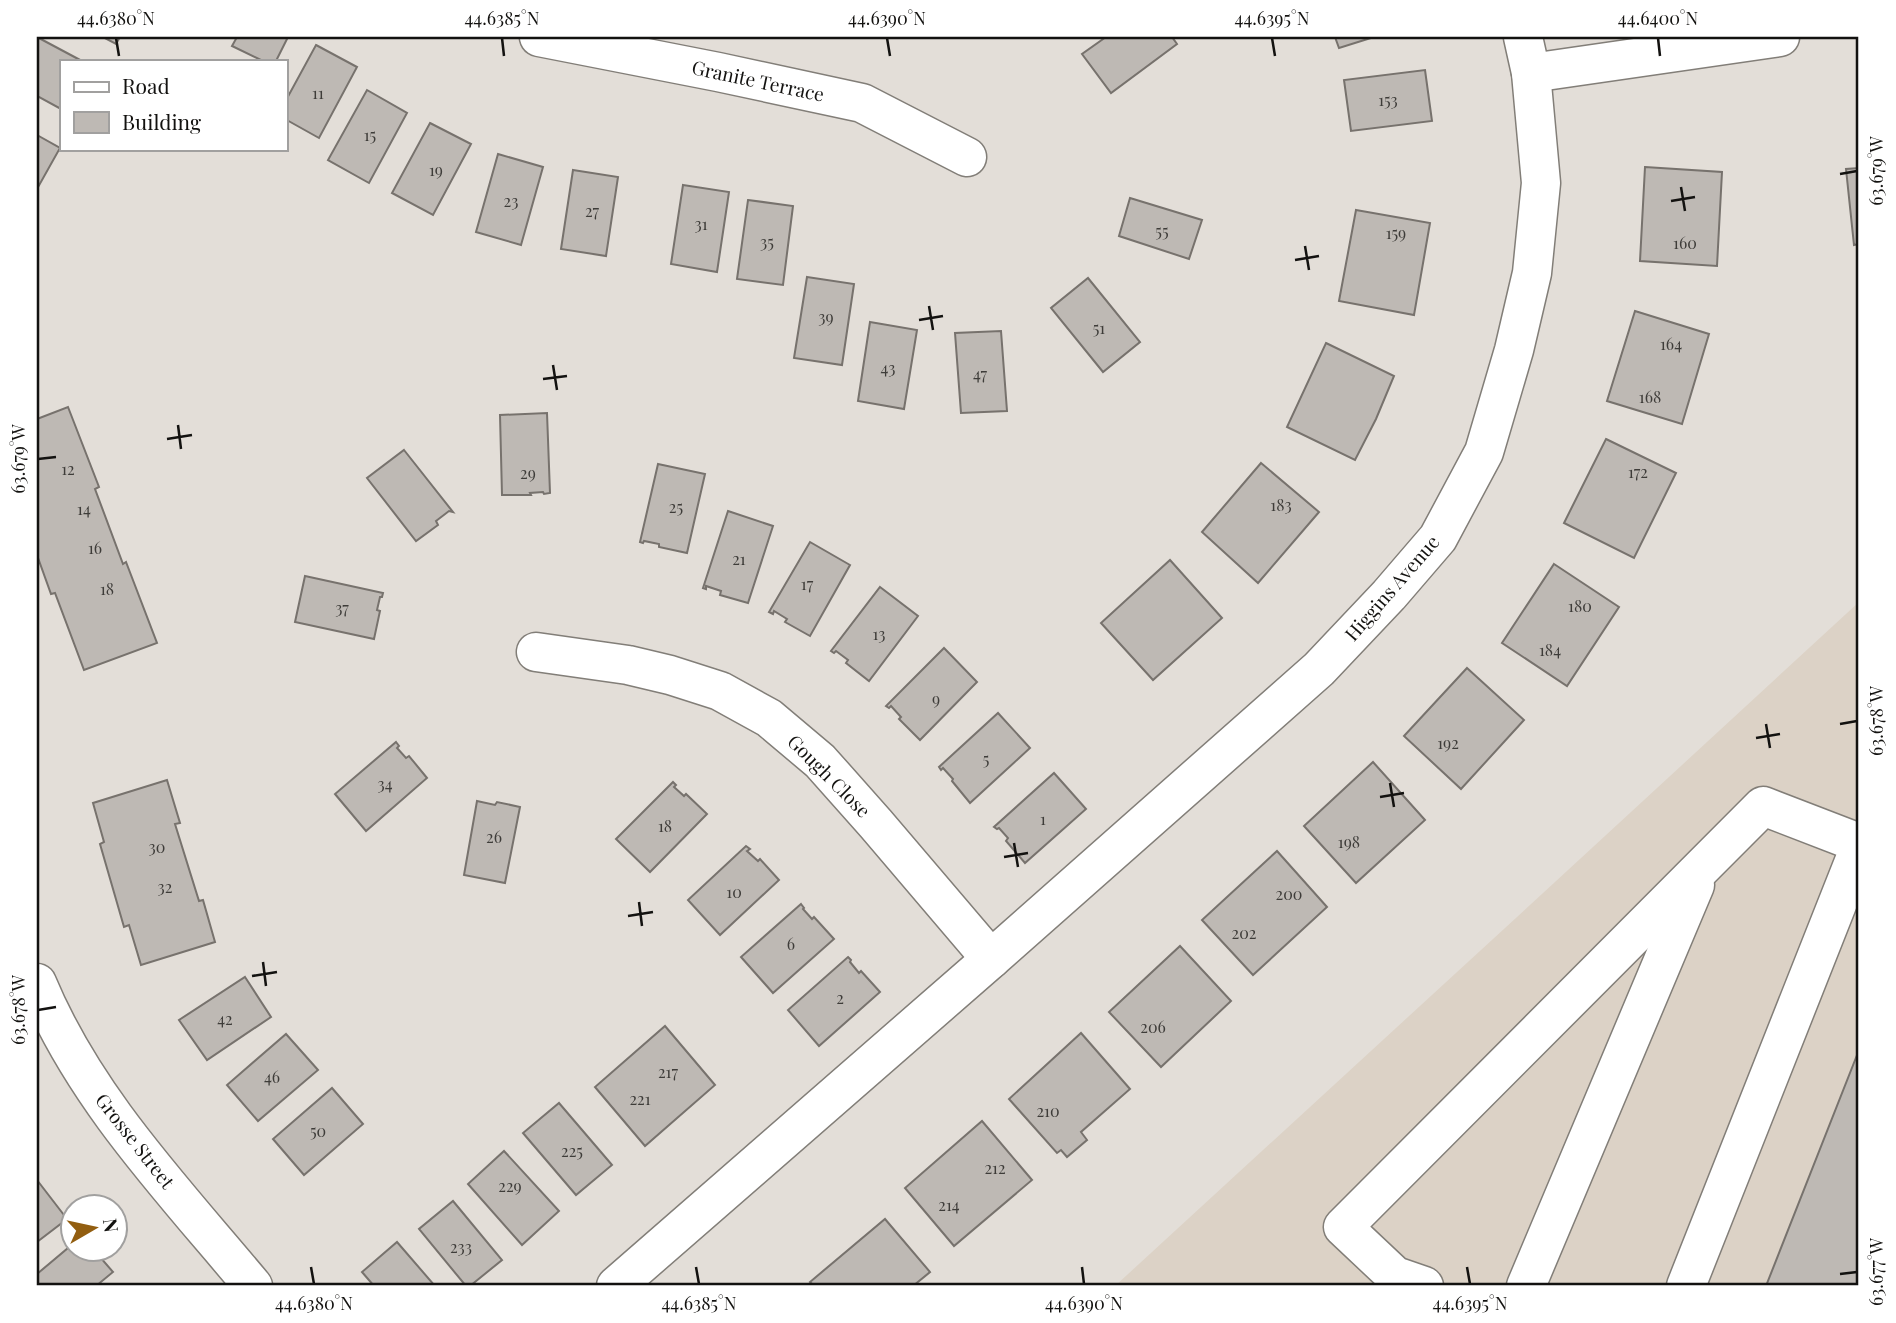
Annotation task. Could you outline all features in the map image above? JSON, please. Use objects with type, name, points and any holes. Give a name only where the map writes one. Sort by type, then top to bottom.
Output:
[{"type":"street","name":"Granite Terrace","points":[[539,37],[862,103],[967,156]]},
{"type":"street","name":"Higgins Avenue","points":[[616,1286],[1319,669],[1438,538],[1484,452],[1514,351],[1532,273],[1541,183],[1531,73],[1523,37]]},
{"type":"street","points":[[1531,73],[1780,37]]},
{"type":"street","name":"Gough Close","points":[[536,652],[628,665],[670,675],[720,691],[769,718],[820,761],[991,959]]},
{"type":"street","points":[[1423,1286],[1395,1276],[1343,1227],[1763,806],[1859,843]]},
{"type":"street","points":[[1686,1286],[1859,849]]},
{"type":"street","points":[[1526,1286],[1703,867]]},
{"type":"street","name":"Grosse Street","points":[[37,983],[63,1038],[116,1121],[253,1286]]},
{"type":"shaded area","points":[[1859,602],[1859,1286],[1115,1286],[1555,882]]},
{"type":"building","points":[[37,37],[80,60],[60,60],[60,108],[37,96]]},
{"type":"building","points":[[103,37],[120,37],[116,44]]},
{"type":"building","points":[[237,37],[288,37],[276,60],[261,60],[232,46]]},
{"type":"building","points":[[1106,37],[1172,37],[1177,44],[1111,93],[1082,54]]},
{"type":"building","points":[[1335,37],[1374,37],[1339,48]]},
{"type":"building","points":[[316,45],[357,67],[319,138],[287,120],[287,98]]},
{"type":"building","points":[[1425,70],[1432,121],[1351,131],[1344,80]]},
{"type":"building","points":[[367,90],[407,113],[369,183],[328,160]]},
{"type":"building","points":[[430,123],[471,144],[433,215],[392,193]]},
{"type":"building","points":[[37,135],[60,148],[37,189]]},
{"type":"building","points":[[498,154],[543,167],[521,245],[476,232]]},
{"type":"building","points":[[1645,167],[1722,172],[1717,266],[1640,261]]},
{"type":"building","points":[[1859,168],[1859,244],[1854,245],[1846,169]]},
{"type":"building","points":[[573,170],[618,177],[606,256],[561,249]]},
{"type":"building","points":[[683,185],[729,192],[717,272],[671,264]]},
{"type":"building","points":[[1130,198],[1202,220],[1189,259],[1119,236]]},
{"type":"building","points":[[748,200],[793,206],[783,285],[737,279]]},
{"type":"building","points":[[1356,210],[1430,223],[1414,315],[1339,301]]},
{"type":"building","points":[[807,277],[854,284],[842,365],[794,358]]},
{"type":"building","points":[[1088,278],[1140,342],[1103,372],[1051,308]]},
{"type":"building","points":[[1635,311],[1709,334],[1682,424],[1607,401]]},
{"type":"building","points":[[870,322],[917,330],[904,409],[858,401]]},
{"type":"building","points":[[1001,331],[1007,411],[961,413],[955,333]]},
{"type":"building","points":[[1326,343],[1394,376],[1355,460],[1287,427]]},
{"type":"building","points":[[68,407],[99,487],[95,489],[123,564],[126,562],[157,643],[84,670],[55,593],[51,594],[37,555],[37,419]]},
{"type":"building","points":[[547,413],[550,493],[502,495],[500,415]]},
{"type":"building","points":[[1606,439],[1676,473],[1634,558],[1564,523]]},
{"type":"building","points":[[404,450],[453,512],[449,511],[436,521],[438,525],[416,541],[367,478]]},
{"type":"building","points":[[1261,463],[1319,512],[1258,583],[1202,532]]},
{"type":"building","points":[[658,464],[705,474],[687,553],[659,547],[659,544],[640,542]]},
{"type":"building","points":[[728,511],[773,526],[748,603],[720,595],[721,591],[706,586],[706,589],[703,588]]},
{"type":"building","points":[[810,542],[850,565],[810,636],[785,622],[787,619],[774,611],[773,614],[769,612]]},
{"type":"building","points":[[1170,560],[1222,618],[1153,680],[1101,623]]},
{"type":"building","points":[[1554,564],[1619,607],[1567,686],[1502,643]]},
{"type":"building","points":[[305,576],[383,593],[377,610],[380,611],[374,639],[295,622]]},
{"type":"building","points":[[880,587],[918,616],[869,681],[846,663],[848,660],[836,651],[831,651]]},
{"type":"building","points":[[944,648],[977,682],[920,740],[899,719],[901,717],[891,706],[886,706]]},
{"type":"building","points":[[1467,668],[1524,720],[1461,789],[1404,736]]},
{"type":"building","points":[[998,713],[1030,748],[970,803],[953,779],[939,767]]},
{"type":"building","points":[[396,742],[399,746],[397,748],[406,758],[409,756],[427,778],[366,831],[335,794]]},
{"type":"building","points":[[1373,762],[1425,820],[1356,883],[1304,826]]},
{"type":"building","points":[[1054,773],[1086,809],[1025,863],[1006,841],[1008,838],[999,828],[994,827]]},
{"type":"building","points":[[167,780],[180,823],[175,824],[199,901],[203,900],[215,942],[141,965],[129,925],[124,927],[100,844],[104,842],[93,803]]},
{"type":"building","points":[[673,782],[676,785],[674,787],[684,796],[686,794],[707,814],[650,872],[616,839]]},
{"type":"building","points":[[477,801],[520,807],[505,883],[464,875]]},
{"type":"building","points":[[746,846],[750,849],[747,851],[758,861],[760,859],[779,880],[720,935],[688,900]]},
{"type":"building","points":[[1277,851],[1327,907],[1253,975],[1202,920]]},
{"type":"building","points":[[801,904],[812,919],[814,917],[834,939],[773,993],[741,957]]},
{"type":"building","points":[[1180,946],[1231,1001],[1161,1067],[1109,1012]]},
{"type":"building","points":[[848,957],[859,973],[861,971],[880,992],[819,1046],[788,1010]]},
{"type":"building","points":[[245,977],[271,1017],[207,1060],[179,1020]]},
{"type":"building","points":[[665,1026],[715,1085],[645,1146],[595,1087]]},
{"type":"building","points":[[1081,1033],[1130,1089],[1081,1132],[1087,1140],[1067,1157],[1061,1150],[1057,1153],[1009,1099]]},
{"type":"building","points":[[286,1034],[318,1070],[258,1121],[227,1085]]},
{"type":"building","points":[[1859,1050],[1859,1286],[1766,1286]]},
{"type":"building","points":[[332,1088],[363,1124],[304,1175],[273,1139]]},
{"type":"building","points":[[559,1103],[612,1165],[576,1195],[523,1133]]},
{"type":"building","points":[[982,1121],[1032,1180],[954,1246],[905,1188]]},
{"type":"building","points":[[504,1151],[559,1211],[522,1245],[468,1184]]},
{"type":"building","points":[[37,1180],[60,1210],[60,1224],[37,1242]]},
{"type":"building","points":[[453,1201],[502,1260],[470,1286],[466,1286],[419,1229]]},
{"type":"building","points":[[885,1219],[930,1272],[913,1286],[814,1286],[810,1282]]},
{"type":"building","points":[[397,1242],[435,1286],[374,1286],[362,1272]]},
{"type":"building","points":[[60,1255],[60,1264],[106,1264],[113,1272],[96,1286],[37,1286],[37,1274]]}]
